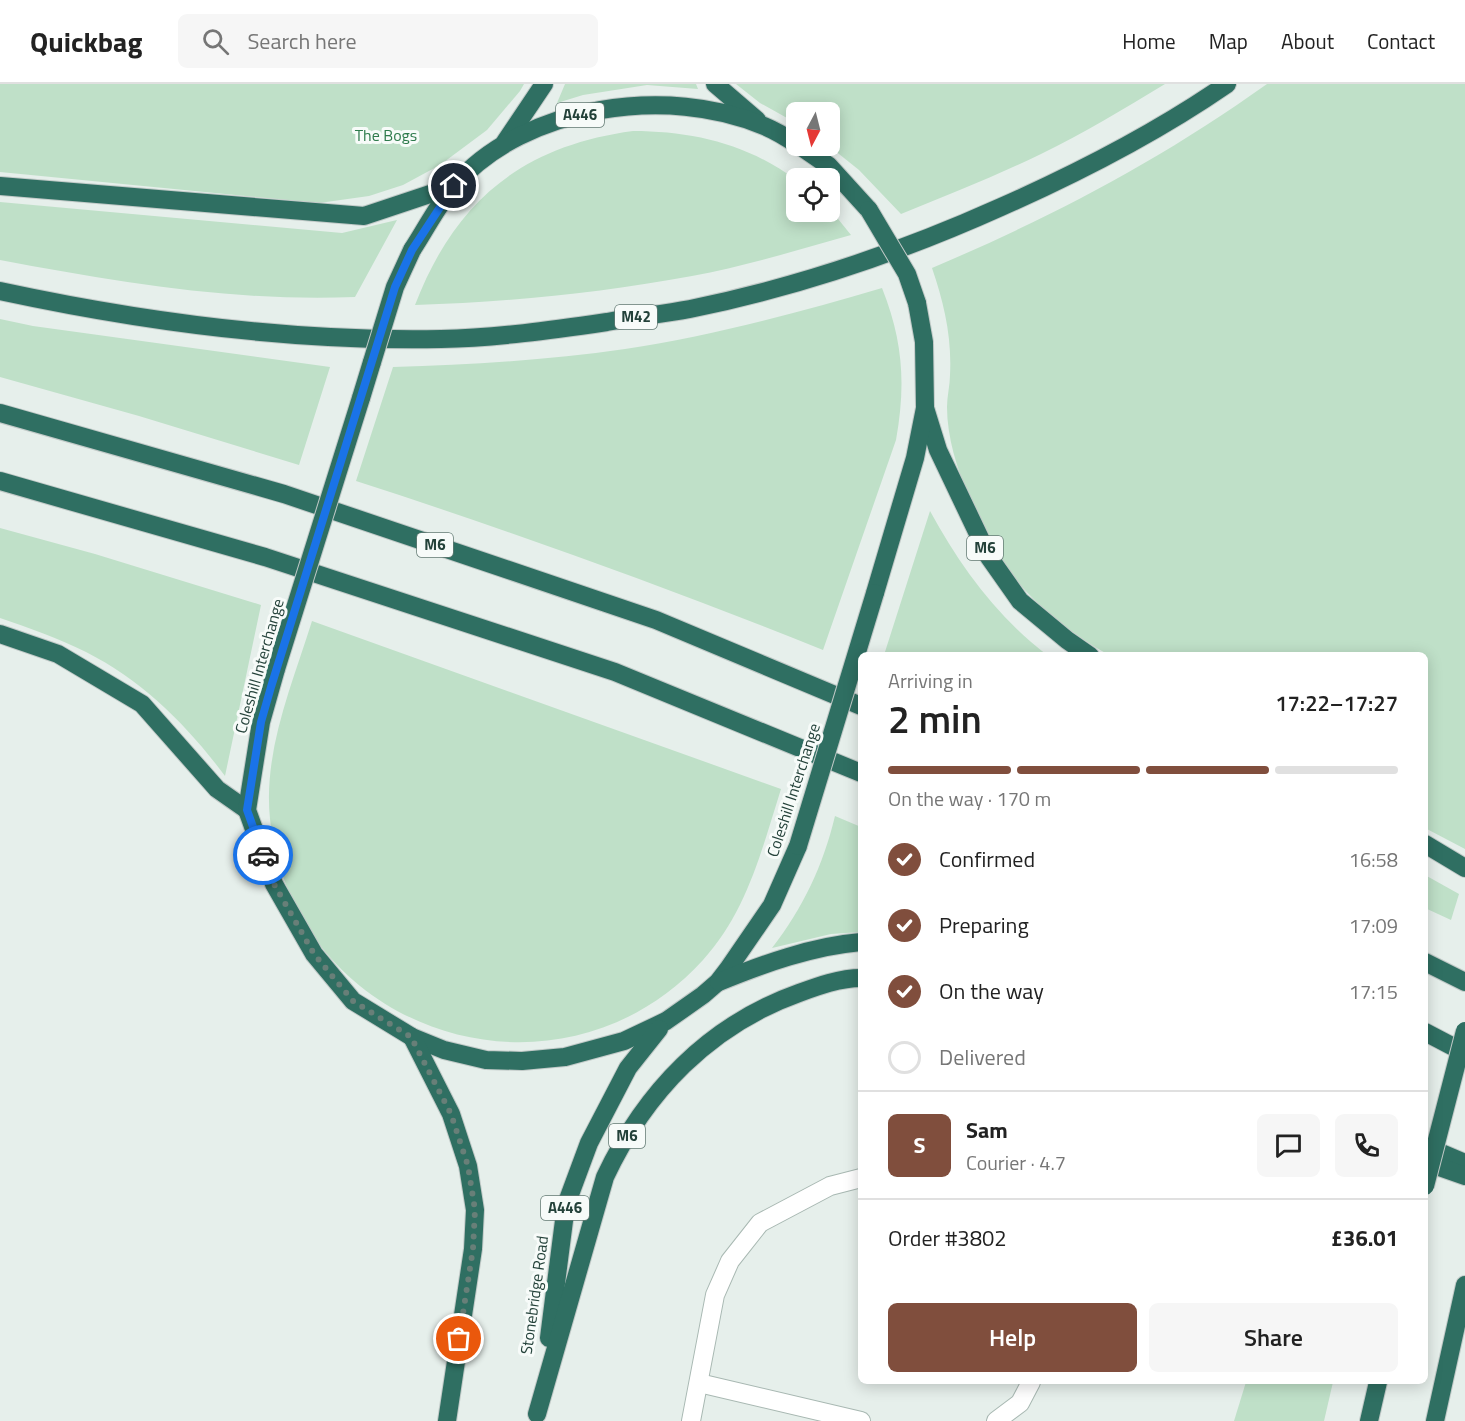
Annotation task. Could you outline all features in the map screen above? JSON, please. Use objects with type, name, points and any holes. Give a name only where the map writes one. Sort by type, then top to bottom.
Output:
[{"type":"highway","name":"A446","points":[[505,142],[544,84]]},
{"type":"highway","name":"A446","points":[[715,84],[763,125]]},
{"type":"highway","name":"M42","points":[[0,291],[54,303],[175,322],[297,336],[441,339],[517,333],[688,309],[768,291],[855,266],[955,228],[1071,176],[1184,114],[1227,84]]},
{"type":"highway","name":"Coleshill Interchange","points":[[786,138],[763,125],[719,112],[687,107],[647,105],[582,114],[556,122],[505,142],[454,186],[412,250],[395,287],[261,722],[247,810],[274,884],[314,954],[353,1001],[411,1037],[444,1050],[486,1060],[522,1061],[565,1057],[624,1041],[666,1021],[718,982],[772,904],[798,846],[915,458],[925,408],[924,342],[917,303],[907,274],[869,210],[829,166],[814,156]]},
{"type":"highway","points":[[0,186],[364,216],[454,186]]},
{"type":"highway","name":"M6","points":[[925,408],[938,450],[989,557],[1020,601],[1084,652]]},
{"type":"highway","name":"M6","points":[[0,413],[284,494],[656,620],[858,705]]},
{"type":"highway","points":[[0,481],[265,557],[615,672],[858,772]]},
{"type":"highway","points":[[0,634],[58,654],[142,704],[217,789],[247,810]]},
{"type":"highway","points":[[1428,846],[1465,868]]},
{"type":"highway","points":[[718,982],[797,954],[844,943],[858,942]]},
{"type":"highway","points":[[1428,964],[1465,982]]},
{"type":"highway","name":"M6","points":[[537,1417],[605,1177],[619,1147],[657,1092],[707,1042],[760,1008],[835,981],[858,978]]},
{"type":"highway","name":"Stonebridge Road","points":[[537,1417],[566,1205],[589,1143],[628,1068],[645,1044],[666,1021]]},
{"type":"highway","points":[[1428,1174],[1465,1031]]},
{"type":"highway","points":[[1428,1034],[1465,1053]]},
{"type":"highway","points":[[411,1037],[451,1114],[468,1166],[475,1210],[473,1249],[447,1421]]},
{"type":"highway","points":[[1428,1147],[1465,1163]]},
{"type":"highway","points":[[1428,1163],[1465,1176]]},
{"type":"highway","points":[[1435,1421],[1463,1293]]},
{"type":"highway","points":[[1369,1421],[1378,1384]]},
{"type":"lane","points":[[691,1421],[715,1295],[730,1261],[760,1223],[830,1186],[858,1179]]},
{"type":"lane","points":[[699,1383],[861,1421]]},
{"type":"lane","points":[[996,1421],[1020,1403],[1030,1384]]},
{"type":"green space","name":"The Bogs","points":[[0,84],[524,84],[487,130],[440,165],[403,185],[369,196],[319,203],[0,172]]},
{"type":"green space","points":[[565,84],[696,84],[698,89],[647,85],[583,95],[557,103]]},
{"type":"green space","points":[[736,84],[1165,84],[1041,154],[901,214],[859,170],[840,155],[840,102],[786,102],[786,117],[760,103]]},
{"type":"green space","points":[[1267,84],[1465,84],[1465,849],[1428,830],[1428,652],[1104,652],[1055,619],[1010,573],[983,532],[953,452],[947,418],[950,379],[948,334],[932,268],[1021,228],[1105,185],[1227,112]]},
{"type":"green space","points":[[633,131],[655,132],[698,137],[739,149],[759,157],[786,173],[786,222],[840,221],[851,235],[732,267],[658,282],[554,296],[415,305],[431,268],[450,236],[472,208],[497,185],[526,165],[558,150],[593,139]]},
{"type":"green space","points":[[0,202],[342,233],[397,220],[355,297],[265,296],[176,289],[0,260]]},
{"type":"green space","points":[[882,288],[894,326],[901,363],[901,400],[896,440],[823,650],[591,561],[356,481],[393,367],[509,361],[625,349],[690,338],[754,323]]},
{"type":"green space","points":[[0,319],[33,326],[330,367],[299,465],[139,416],[0,377]]},
{"type":"green space","points":[[930,511],[967,571],[981,589],[1012,624],[1043,652],[885,652]]},
{"type":"green space","points":[[0,528],[95,554],[261,605],[225,776],[179,722],[126,676],[86,652],[0,618]]},
{"type":"green space","points":[[312,621],[781,789],[760,857],[742,901],[718,941],[703,960],[644,1008],[578,1035],[509,1042],[441,1030],[379,1000],[327,954],[290,893],[270,819],[269,794],[275,743]]},
{"type":"green space","points":[[835,816],[858,826],[858,932],[831,934],[772,948],[793,918],[811,886]]},
{"type":"green space","points":[[1428,877],[1459,894],[1451,920],[1428,909]]},
{"type":"green space","points":[[1245,1384],[1333,1384],[1324,1421],[1234,1421]]},
{"type":"way so far","points":[[263,855],[274,884],[314,954],[353,1001],[411,1037],[451,1114],[468,1166],[475,1210],[473,1249],[459,1339]]},
{"type":"route","points":[[263,855],[247,810],[261,722],[395,287],[412,250],[454,186]]}]
